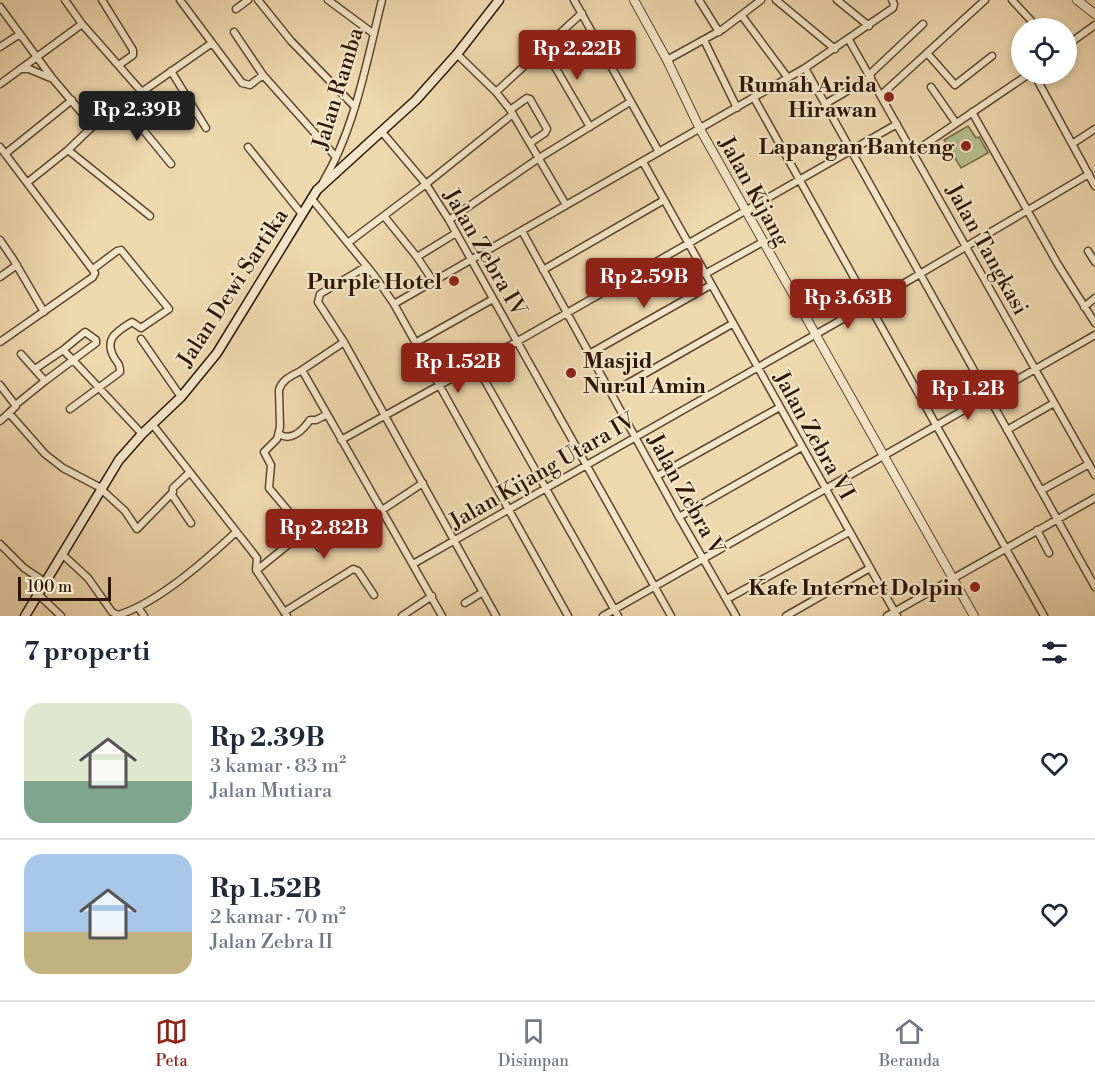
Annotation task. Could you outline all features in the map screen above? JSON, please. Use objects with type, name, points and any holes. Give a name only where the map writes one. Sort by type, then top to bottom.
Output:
[{"type":"main road","name":"Jalan Dewi Sartika","points":[[25,616],[119,460],[142,434],[181,397],[217,353],[301,213],[321,185],[416,100],[457,54],[499,0]]},
{"type":"street","points":[[102,0],[134,51],[131,57],[119,65]]},
{"type":"street","points":[[180,0],[244,84],[250,85],[263,75]]},
{"type":"street","points":[[236,9],[248,0]]},
{"type":"street","points":[[258,0],[291,41],[355,107]]},
{"type":"street","points":[[328,0],[374,34]]},
{"type":"street","name":"Jalan Ramba","points":[[321,185],[336,157],[355,107],[382,0]]},
{"type":"street","points":[[574,0],[659,152]]},
{"type":"street","name":"Jalan Kijang","points":[[634,0],[745,211],[974,616]]},
{"type":"street","points":[[699,0],[719,32]]},
{"type":"street","points":[[667,60],[719,32],[761,0]]},
{"type":"street","points":[[776,0],[835,49]]},
{"type":"street","points":[[837,0],[869,26]]},
{"type":"street","points":[[394,304],[805,69],[893,8],[892,0]]},
{"type":"street","points":[[881,95],[985,0]]},
{"type":"street","points":[[1012,0],[1029,18]]},
{"type":"street","points":[[1077,0],[1095,14]]},
{"type":"street","points":[[67,1],[82,24],[141,91]]},
{"type":"street","points":[[0,7],[53,79],[93,126]]},
{"type":"street","points":[[496,92],[582,13]]},
{"type":"street","points":[[742,16],[788,78]]},
{"type":"street","points":[[0,84],[82,24]]},
{"type":"street","points":[[825,104],[870,76],[924,24]]},
{"type":"street","points":[[1077,38],[1095,25]]},
{"type":"street","points":[[234,32],[263,75],[336,157]]},
{"type":"street","points":[[0,47],[20,34]]},
{"type":"street","points":[[704,40],[737,108]]},
{"type":"street","name":"Jalan Tangkasi","points":[[849,40],[1095,475]]},
{"type":"street","points":[[28,182],[69,150],[93,126],[212,43]]},
{"type":"street","points":[[544,48],[590,127]]},
{"type":"street","points":[[927,53],[955,85],[992,56]]},
{"type":"street","points":[[457,54],[496,92],[512,112],[566,205]]},
{"type":"street","points":[[20,69],[29,69],[53,79]]},
{"type":"street","points":[[805,69],[1095,587]]},
{"type":"street","points":[[171,71],[206,128]]},
{"type":"street","points":[[914,152],[1014,84]]},
{"type":"street","points":[[1039,84],[1095,186]]},
{"type":"street","points":[[931,87],[956,123]]},
{"type":"street","points":[[349,242],[426,184],[527,98],[530,99],[547,129],[545,133],[530,143]]},
{"type":"street","points":[[754,98],[1044,616]]},
{"type":"street","points":[[6,154],[72,100]]},
{"type":"street","points":[[449,220],[539,158],[630,102]]},
{"type":"street","points":[[122,105],[171,164]]},
{"type":"street","points":[[972,112],[1057,263],[1095,323]]},
{"type":"street","points":[[341,440],[440,386],[897,124]]},
{"type":"street","points":[[1072,144],[1095,129]]},
{"type":"street","name":"Jalan Zebra IV","points":[[382,132],[426,184],[449,220],[671,616]]},
{"type":"street","points":[[0,147],[94,271]]},
{"type":"street","points":[[248,147],[301,213]]},
{"type":"street","points":[[69,150],[150,216]]},
{"type":"street","name":"Jalan Zebra VI","points":[[643,162],[895,614]]},
{"type":"street","name":"Jalan Kijang Utara IV","points":[[413,564],[869,304],[1089,174]]},
{"type":"street","points":[[311,198],[368,266],[394,304],[568,616]]},
{"type":"street","points":[[543,270],[664,200]]},
{"type":"street","points":[[384,216],[433,281]]},
{"type":"street","name":"Jalan Zebra V","points":[[522,231],[634,437],[736,616]]},
{"type":"street","points":[[417,257],[456,233]]},
{"type":"street","points":[[0,240],[44,312]]},
{"type":"street","points":[[705,274],[763,242]]},
{"type":"street","points":[[0,342],[93,277],[94,271],[121,250],[170,309],[141,328],[132,322],[113,337],[109,349],[121,369],[70,408]]},
{"type":"street","points":[[1088,251],[1095,262]]},
{"type":"street","points":[[0,277],[17,265]]},
{"type":"street","points":[[368,266],[320,294],[318,302],[344,342],[496,616]]},
{"type":"street","points":[[590,354],[711,285]]},
{"type":"street","points":[[1084,307],[1095,298]]},
{"type":"street","points":[[415,343],[493,299]]},
{"type":"street","points":[[611,393],[732,324]]},
{"type":"street","points":[[20,402],[96,343],[96,340],[85,332],[35,369]]},
{"type":"street","points":[[603,616],[616,613],[702,558],[1095,335]]},
{"type":"street","points":[[141,339],[181,397]]},
{"type":"street","points":[[344,342],[282,381],[279,390],[279,434],[277,440],[264,452],[271,465],[269,488],[320,548],[326,547],[423,483]]},
{"type":"street","points":[[63,350],[142,434]]},
{"type":"street","points":[[21,354],[45,381]]},
{"type":"street","points":[[476,365],[616,613]]},
{"type":"street","points":[[302,370],[442,616]]},
{"type":"street","points":[[0,384],[16,406],[0,421]]},
{"type":"street","points":[[1007,430],[1054,403]]},
{"type":"street","points":[[657,476],[780,407]]},
{"type":"street","points":[[9,413],[45,454],[63,468],[101,488],[125,511],[137,529],[190,472]]},
{"type":"street","points":[[279,434],[290,438],[310,420],[326,415]]},
{"type":"street","points":[[153,425],[257,558],[256,570],[285,614],[353,569],[358,571],[374,595]]},
{"type":"street","points":[[679,517],[802,447]]},
{"type":"street","points":[[1042,490],[1089,464]]},
{"type":"street","points":[[173,492],[175,502],[191,524]]},
{"type":"street","points":[[887,616],[895,614],[953,578],[1095,498]]},
{"type":"street","points":[[1037,530],[1049,553]]},
{"type":"street","points":[[256,570],[305,531]]},
{"type":"street","points":[[63,555],[88,578],[113,614],[118,615],[138,607],[196,568],[236,532]]},
{"type":"street","name":"Jalan Zebra VI","points":[[727,599],[849,532]]},
{"type":"street","points":[[0,544],[24,568],[45,582]]},
{"type":"street","points":[[786,616],[870,568]]},
{"type":"street","points":[[465,603],[483,592]]},
{"type":"street","points":[[39,594],[61,616]]},
{"type":"street","points":[[402,616],[432,596]]},
{"type":"street","points":[[138,607],[144,616]]},
{"type":"green space","name":"Lapangan Banteng","points":[[968,126],[976,138],[979,137],[988,153],[961,168],[944,140]]},
{"type":"place","name":"Rumah Arida Hirawan","points":[[889,97]]},
{"type":"place","name":"Lapangan Banteng","points":[[966,146]]},
{"type":"place","name":"Purple Hotel","points":[[454,281]]},
{"type":"place","name":"Masjid Nurul Amin","points":[[571,373]]},
{"type":"place","name":"Kafe Internet Dolpin","points":[[975,587]]}]
